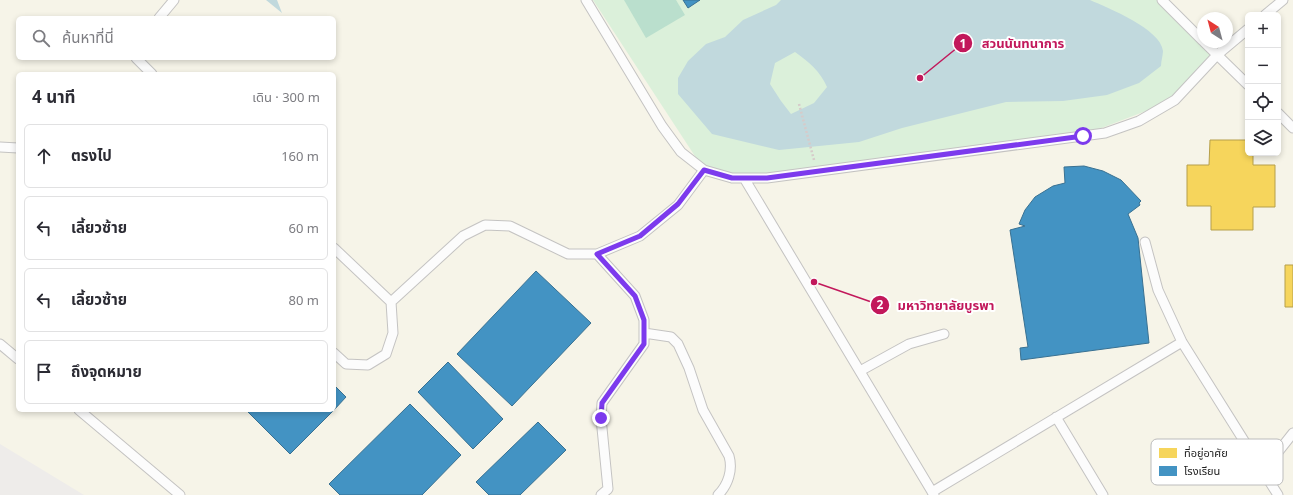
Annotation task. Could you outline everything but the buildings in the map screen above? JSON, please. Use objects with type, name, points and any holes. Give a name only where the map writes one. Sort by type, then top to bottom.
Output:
[{"type":"lane","points":[[161,16],[174,0]]},
{"type":"lane","points":[[586,0],[662,126],[681,152],[704,170],[732,178],[767,178],[1105,133],[1140,122],[1175,100],[1217,55],[1245,32]]},
{"type":"lane","points":[[1162,0],[1197,36]]},
{"type":"lane","points":[[1269,12],[1283,0]]},
{"type":"lane","points":[[1209,48],[1247,84]]},
{"type":"lane","points":[[138,60],[150,72]]},
{"type":"lane","points":[[1281,116],[1293,128]]},
{"type":"lane","points":[[0,147],[16,148]]},
{"type":"lane","points":[[391,302],[463,236],[485,225],[510,226],[568,254],[597,254],[640,236],[678,204],[704,170]]},
{"type":"lane","points":[[744,178],[933,493],[1056,417],[1182,342]]},
{"type":"lane","points":[[1145,242],[1158,290],[1182,342],[1242,439]]},
{"type":"lane","points":[[336,250],[391,302],[392,333],[386,354],[368,365],[346,364],[336,355]]},
{"type":"lane","points":[[597,254],[635,296],[644,320],[644,344],[602,403],[601,418],[608,489],[601,495]]},
{"type":"lane","points":[[644,333],[670,337],[678,344],[689,368],[703,410],[729,456],[731,464],[726,486],[718,495]]},
{"type":"lane","points":[[860,372],[909,344],[944,334]]},
{"type":"lane","points":[[0,344],[16,357]]},
{"type":"lane","points":[[81,412],[180,495]]},
{"type":"lane","points":[[1056,417],[1103,495]]},
{"type":"lane","points":[[1283,445],[1293,433]]},
{"type":"lane","points":[[1271,485],[1278,495]]},
{"type":"path","points":[[800,104],[812,149]]},
{"type":"shaded area","points":[[0,0],[1293,0],[1293,495],[84,495],[0,444]]},
{"type":"green space","points":[[593,0],[1162,0],[1197,35],[1197,48],[1210,48],[1217,55],[1175,100],[1083,135],[767,178],[704,170]]},
{"type":"green space","points":[[624,0],[676,0],[685,15],[646,38]]},
{"type":"water","points":[[266,0],[277,0],[282,13]]},
{"type":"water","points":[[781,0],[1090,0],[1144,27],[1160,43],[1163,53],[1161,66],[1139,83],[1107,95],[1063,101],[1006,102],[902,128],[859,142],[779,150],[712,134],[678,94],[678,78],[688,61],[706,44],[725,37],[743,20],[776,5]],"holes":[[[795,52],[809,63],[827,87],[814,103],[791,114],[770,84],[775,63]]]},
{"type":"place","name":"สวนนันทนาการ","points":[[920,78]]},
{"type":"place","name":"มหาวิทยาลัยบูรพา","points":[[814,282]]},
{"type":"route","points":[[601,418],[602,403],[609,391],[644,344],[644,320],[635,296],[597,254],[640,236],[678,204],[704,170],[732,178],[767,178],[1083,136]]}]
